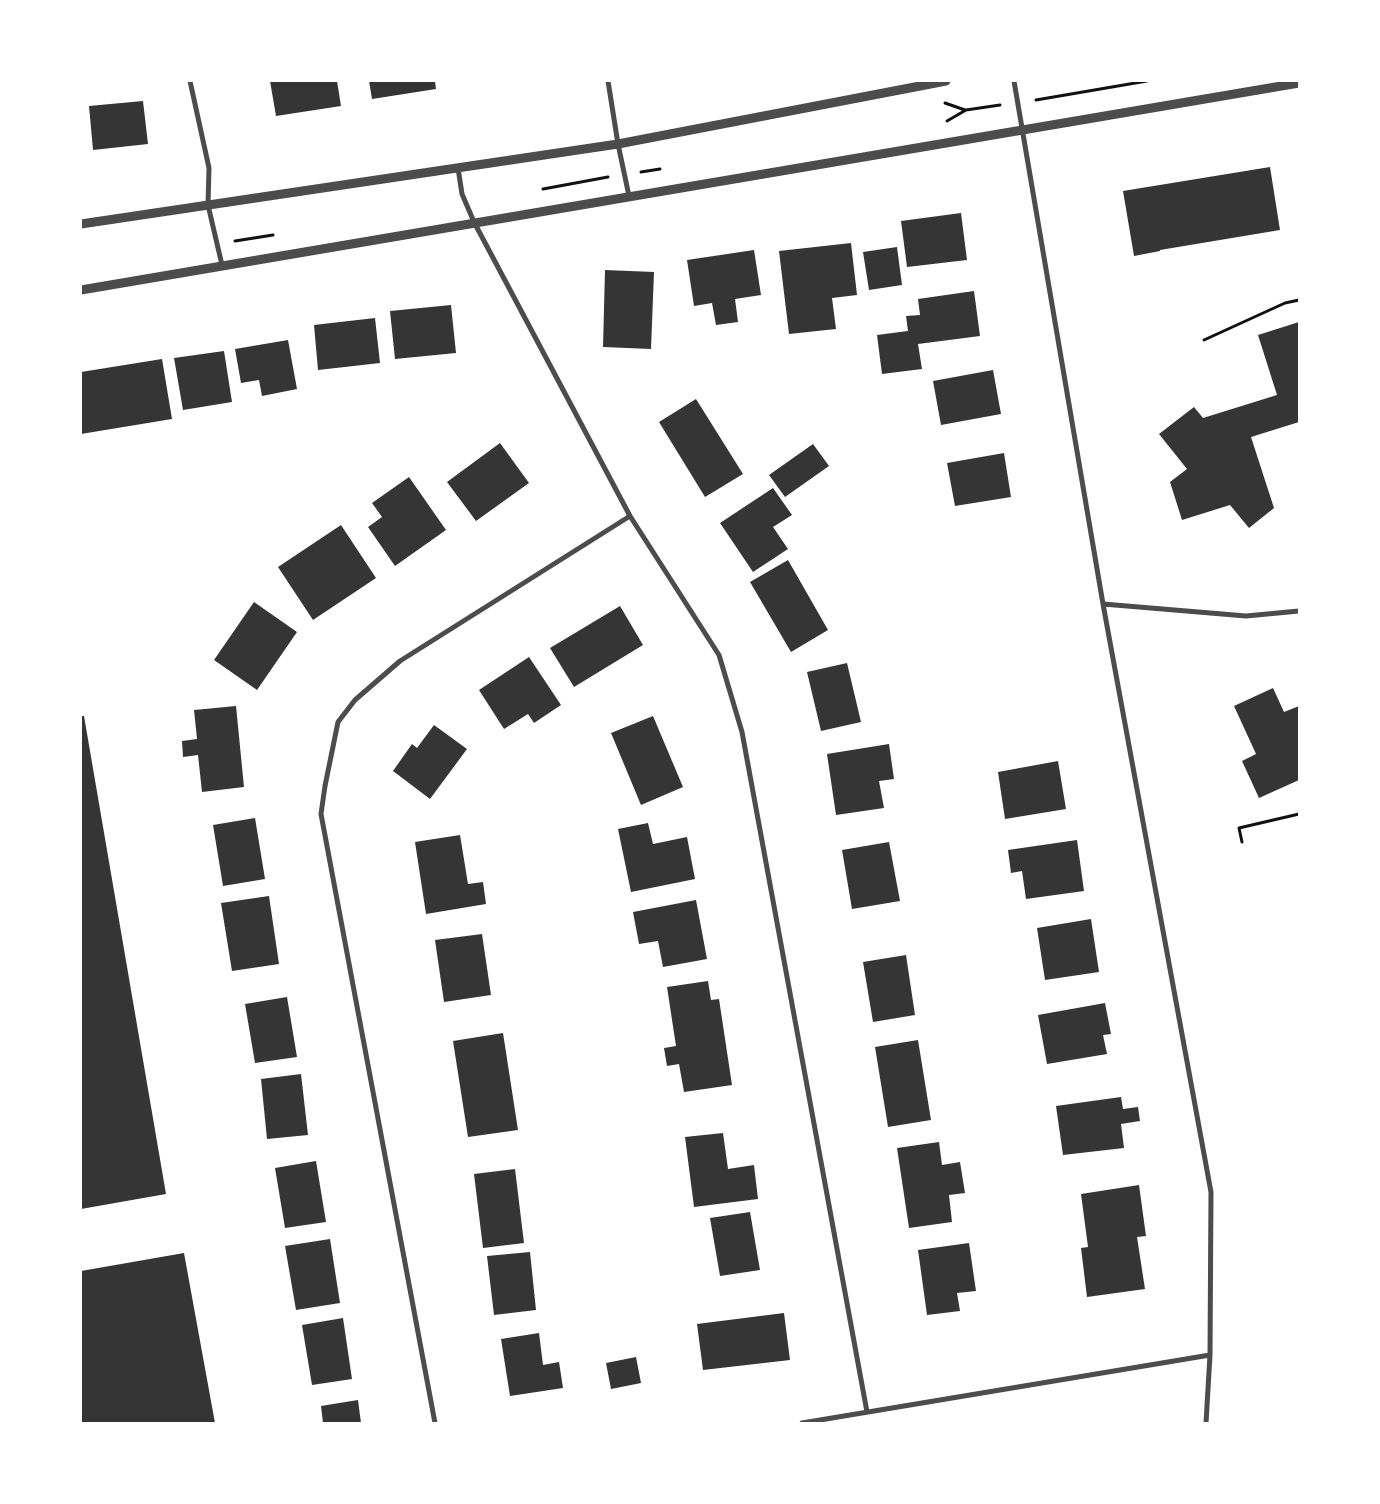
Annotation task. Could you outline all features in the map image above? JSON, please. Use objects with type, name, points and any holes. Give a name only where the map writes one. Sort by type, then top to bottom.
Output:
[{"type":"street","points":[[190,81],[210,168],[208,205],[222,265]]},
{"type":"street","points":[[608,81],[618,144],[630,196]]},
{"type":"street","points":[[81,224],[618,144],[946,81]]},
{"type":"street","points":[[1014,81],[1102,604],[1210,1192],[1210,1355],[1206,1423]]},
{"type":"street","points":[[81,290],[1299,83]]},
{"type":"street","points":[[458,168],[462,194],[474,222],[630,516],[719,655],[742,732],[868,1412]]},
{"type":"street","points":[[435,1423],[321,814],[338,722],[355,700],[400,661],[630,516]]},
{"type":"street","points":[[1102,604],[1246,616],[1299,611]]},
{"type":"street","points":[[802,1423],[1210,1355]]},
{"type":"path","points":[[1064,96],[1146,81]]},
{"type":"path","points":[[535,190],[611,176]]},
{"type":"path","points":[[1204,340],[1284,303],[1299,300]]},
{"type":"path","points":[[1242,842],[1239,828],[1299,814]]},
{"type":"building","points":[[270,81],[337,81],[341,106],[276,116]]},
{"type":"building","points":[[369,81],[435,81],[436,89],[372,99]]},
{"type":"building","points":[[143,101],[148,144],[93,150],[89,106]]},
{"type":"building","points":[[1270,167],[1280,230],[1134,256],[1123,191]]},
{"type":"building","points":[[961,213],[967,260],[907,267],[901,221]]},
{"type":"building","points":[[851,243],[857,295],[832,298],[836,329],[789,334],[779,251]]},
{"type":"building","points":[[897,247],[902,285],[869,290],[863,252]]},
{"type":"building","points":[[754,250],[761,295],[735,299],[738,322],[716,325],[712,303],[694,306],[687,260]]},
{"type":"building","points":[[605,270],[654,272],[651,349],[603,347]]},
{"type":"building","points":[[974,291],[980,336],[918,344],[922,369],[882,374],[877,335],[908,331],[906,316],[920,315],[918,299]]},
{"type":"building","points":[[451,305],[456,353],[395,359],[390,311]]},
{"type":"building","points":[[375,318],[380,363],[318,370],[314,325]]},
{"type":"building","points":[[1299,322],[1299,422],[1251,437],[1274,508],[1249,528],[1230,505],[1182,520],[1170,482],[1187,469],[1159,434],[1194,407],[1203,418],[1277,395],[1258,335]]},
{"type":"building","points":[[288,340],[297,389],[262,396],[259,380],[241,383],[235,349]]},
{"type":"building","points":[[224,351],[232,402],[183,410],[174,358]]},
{"type":"building","points":[[162,359],[172,419],[81,434],[81,372]]},
{"type":"building","points":[[993,370],[1001,414],[941,425],[933,381]]},
{"type":"building","points":[[696,399],[743,474],[705,497],[659,422]]},
{"type":"building","points":[[500,443],[529,483],[476,521],[447,482]]},
{"type":"building","points":[[813,444],[829,466],[785,497],[769,475]]},
{"type":"building","points":[[1004,453],[1011,497],[955,506],[947,463]]},
{"type":"building","points":[[409,477],[446,530],[395,566],[368,527],[382,517],[372,503]]},
{"type":"building","points":[[773,488],[792,515],[773,527],[788,549],[753,572],[720,523]]},
{"type":"building","points":[[341,525],[376,578],[313,620],[278,567]]},
{"type":"building","points":[[788,560],[828,630],[791,652],[750,582]]},
{"type":"building","points":[[254,602],[297,632],[257,690],[214,660]]},
{"type":"building","points":[[620,606],[643,645],[574,687],[550,648]]},
{"type":"building","points":[[529,657],[561,705],[534,723],[528,714],[504,729],[479,690]]},
{"type":"building","points":[[847,663],[861,722],[821,731],[807,672]]},
{"type":"building","points":[[1273,688],[1284,712],[1299,706],[1299,780],[1259,798],[1242,761],[1256,754],[1234,706]]},
{"type":"building","points":[[236,706],[244,787],[202,792],[198,755],[183,757],[182,741],[197,739],[194,710]]},
{"type":"building","points":[[81,716],[84,716],[166,1194],[81,1209]]},
{"type":"building","points":[[653,716],[683,787],[641,805],[611,733]]},
{"type":"building","points":[[434,725],[467,749],[430,799],[393,771],[412,744],[417,748]]},
{"type":"building","points":[[889,744],[894,779],[879,781],[884,808],[836,815],[827,754]]},
{"type":"building","points":[[1058,761],[1066,809],[1005,819],[998,772]]},
{"type":"building","points":[[255,818],[265,879],[223,886],[213,825]]},
{"type":"building","points":[[648,823],[653,844],[687,837],[695,879],[631,892],[618,829]]},
{"type":"building","points":[[460,835],[468,884],[483,882],[486,904],[426,914],[415,842]]},
{"type":"building","points":[[1077,840],[1084,891],[1026,899],[1022,871],[1011,873],[1008,850]]},
{"type":"building","points":[[889,842],[900,901],[852,909],[842,850]]},
{"type":"building","points":[[269,896],[279,964],[232,971],[221,903]]},
{"type":"building","points":[[696,900],[707,959],[663,967],[658,941],[639,944],[633,912]]},
{"type":"building","points":[[1091,919],[1099,972],[1045,980],[1037,928]]},
{"type":"building","points":[[482,934],[491,995],[444,1002],[435,940]]},
{"type":"building","points":[[906,955],[915,1015],[873,1022],[863,962]]},
{"type":"building","points":[[708,981],[711,1000],[719,999],[732,1085],[684,1092],[679,1064],[667,1066],[664,1048],[676,1046],[667,987]]},
{"type":"building","points":[[287,997],[297,1057],[255,1063],[245,1004]]},
{"type":"building","points":[[1105,1003],[1111,1034],[1103,1035],[1107,1054],[1047,1064],[1038,1015]]},
{"type":"building","points":[[503,1033],[518,1130],[468,1137],[453,1041]]},
{"type":"building","points":[[918,1040],[931,1120],[888,1127],[875,1047]]},
{"type":"building","points":[[301,1074],[308,1135],[267,1139],[261,1079]]},
{"type":"building","points":[[1121,1097],[1123,1109],[1138,1107],[1140,1121],[1121,1124],[1124,1148],[1063,1155],[1056,1106]]},
{"type":"building","points":[[723,1133],[728,1169],[754,1165],[758,1199],[694,1207],[685,1137]]},
{"type":"building","points":[[939,1142],[942,1165],[960,1162],[965,1193],[949,1195],[952,1222],[909,1228],[897,1148]]},
{"type":"building","points":[[316,1161],[326,1222],[285,1228],[275,1168]]},
{"type":"building","points":[[515,1169],[524,1243],[483,1248],[474,1174]]},
{"type":"building","points":[[1139,1185],[1146,1236],[1137,1237],[1145,1289],[1087,1297],[1081,1248],[1088,1247],[1081,1194]]},
{"type":"building","points":[[750,1212],[760,1270],[720,1276],[710,1218]]},
{"type":"building","points":[[330,1239],[340,1303],[296,1310],[285,1246]]},
{"type":"building","points":[[969,1243],[976,1291],[957,1293],[960,1311],[927,1315],[918,1250]]},
{"type":"building","points":[[530,1252],[536,1310],[494,1315],[487,1256]]},
{"type":"building","points":[[184,1253],[215,1423],[81,1423],[81,1271]]},
{"type":"building","points":[[784,1313],[790,1360],[703,1370],[697,1324]]},
{"type":"building","points":[[343,1318],[352,1379],[312,1385],[302,1325]]},
{"type":"building","points":[[539,1333],[543,1365],[559,1362],[563,1388],[510,1396],[501,1339]]},
{"type":"building","points":[[636,1357],[641,1383],[611,1389],[606,1363]]},
{"type":"building","points":[[358,1400],[361,1423],[323,1423],[321,1406]]}]
